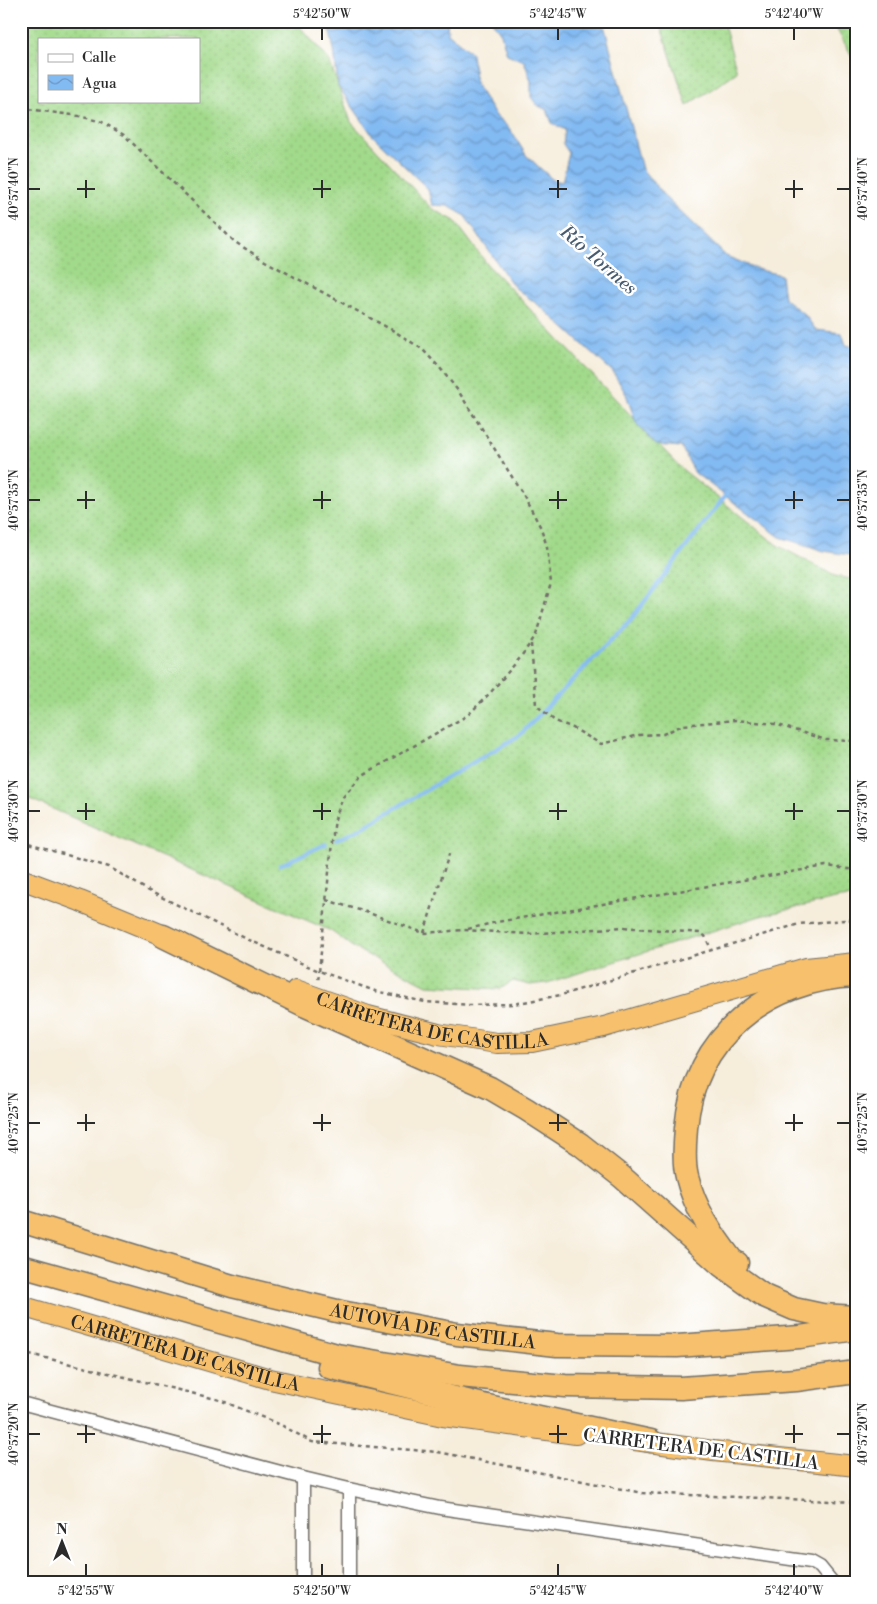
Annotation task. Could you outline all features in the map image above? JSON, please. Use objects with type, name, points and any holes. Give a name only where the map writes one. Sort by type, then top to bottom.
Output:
[{"type":"highway","name":"CARRETERA DE CASTILLA","points":[[21,879],[80,901],[316,999],[368,1016],[438,1034],[497,1043],[532,1042],[604,1027],[806,968],[856,963]]},
{"type":"highway","points":[[163,936],[306,1006],[490,1088],[526,1109],[580,1144],[622,1176],[721,1265],[764,1296],[794,1309],[822,1315],[856,1317]]},
{"type":"highway","points":[[856,976],[834,977],[808,982],[789,989],[756,1007],[729,1030],[705,1063],[695,1083],[688,1107],[685,1144],[686,1176],[699,1210],[709,1230],[732,1260],[764,1284],[794,1300],[823,1307],[856,1308]]},
{"type":"highway","name":"AUTOVÍA DE CASTILLA","points":[[21,1221],[232,1286],[341,1312],[457,1334],[557,1345],[677,1346],[800,1337],[856,1329]]},
{"type":"highway","points":[[21,1266],[337,1355],[469,1377],[565,1386],[680,1388],[796,1380],[856,1372]]},
{"type":"highway","points":[[133,1298],[198,1326],[248,1344],[345,1372],[651,1442]]},
{"type":"highway","name":"CARRETERA DE CASTILLA","points":[[21,1306],[270,1379],[443,1416],[713,1451],[856,1466]]},
{"type":"street","points":[[21,1403],[303,1478],[440,1508],[811,1562],[820,1567],[833,1583]]},
{"type":"street","points":[[303,1478],[303,1583]]},
{"type":"street","points":[[348,1489],[348,1583]]},
{"type":"path","points":[[21,108],[79,116],[102,122],[124,136],[235,242],[265,261],[394,331],[422,349],[460,392],[524,496],[541,528],[547,547],[551,583],[536,635],[531,643],[491,692],[468,715],[361,776],[343,797],[335,819],[316,999]]},
{"type":"path","points":[[531,643],[536,706],[555,721],[571,727],[601,744],[638,735],[663,734],[683,725],[736,720],[775,724],[826,740],[856,741]]},
{"type":"path","points":[[21,842],[109,867],[149,891],[320,971],[374,991],[425,1002],[470,1005],[514,1004],[561,995],[799,924],[856,919]]},
{"type":"path","points":[[424,933],[449,854]]},
{"type":"path","points":[[464,930],[497,922],[826,866],[856,870]]},
{"type":"path","points":[[326,900],[424,933],[464,930],[528,934],[623,927],[700,933],[705,936],[711,949]]},
{"type":"path","points":[[21,1352],[220,1400],[280,1425],[312,1442],[438,1452],[642,1494],[856,1502]]},
{"type":"green space","points":[[21,21],[295,21],[329,60],[351,122],[431,208],[455,221],[487,264],[682,469],[777,545],[835,576],[856,580],[856,897],[840,898],[760,916],[547,983],[530,985],[513,981],[500,989],[427,985],[354,948],[331,931],[21,795]]},
{"type":"green space","points":[[659,21],[723,21],[737,72],[687,106]]},
{"type":"green space","points":[[832,21],[856,21],[856,63]]},
{"type":"water","name":"Río Tormes","points":[[324,21],[447,21],[448,33],[472,54],[476,85],[495,115],[510,129],[526,155],[552,179],[562,182],[569,153],[563,144],[565,130],[552,123],[547,110],[537,105],[531,97],[531,81],[524,61],[507,54],[501,34],[492,21],[603,21],[642,169],[666,198],[726,256],[760,270],[781,275],[784,298],[805,315],[816,330],[842,333],[846,345],[856,347],[856,556],[824,551],[780,537],[695,473],[681,447],[656,445],[636,423],[626,394],[613,372],[541,307],[514,287],[464,215],[448,206],[432,205],[428,189],[373,136],[338,86],[334,50],[328,24]]},
{"type":"waterway","points":[[336,840],[360,829],[520,735],[632,618],[728,492]]},
{"type":"waterway","points":[[280,865],[326,844]]}]
